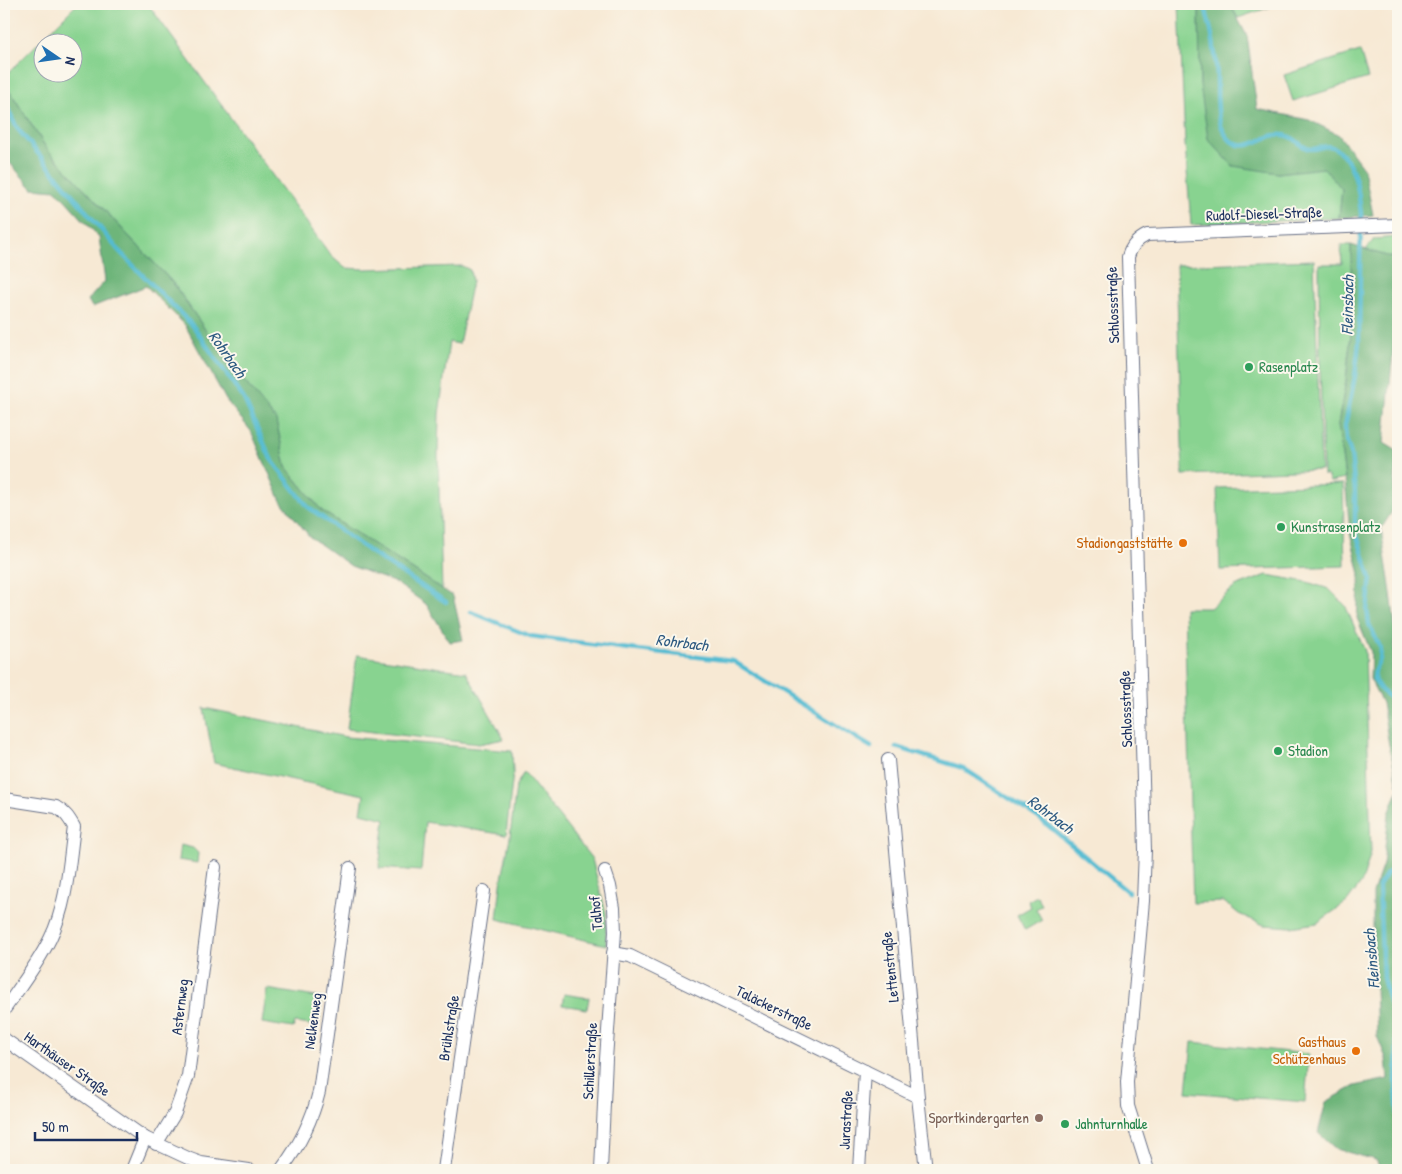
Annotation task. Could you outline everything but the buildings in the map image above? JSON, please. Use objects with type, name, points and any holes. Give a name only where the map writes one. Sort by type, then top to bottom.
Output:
[{"type":"street","name":"Rudolf-Diesel-Straße","points":[[1133,245],[1140,238],[1155,234],[1392,225]]},
{"type":"street","name":"Schlossstraße","points":[[1133,245],[1128,257],[1145,850],[1143,901],[1127,1082],[1128,1106],[1148,1170]]},
{"type":"street","name":"Lettenstraße","points":[[888,760],[926,1170]]},
{"type":"street","points":[[4,798],[56,808],[63,811],[70,818],[74,827],[66,887],[54,930],[34,968],[4,1010]]},
{"type":"street","name":"Asternweg","points":[[132,1170],[151,1141],[176,1113],[188,1076],[215,867]]},
{"type":"street","name":"Nelkenweg","points":[[281,1170],[292,1156],[306,1130],[319,1092],[350,868]]},
{"type":"street","name":"Talhof","points":[[605,871],[614,908],[615,932],[613,953]]},
{"type":"street","name":"Brühlstraße","points":[[444,1170],[484,891]]},
{"type":"street","name":"Taläckerstraße","points":[[613,953],[630,956],[918,1098]]},
{"type":"street","name":"Schillerstraße","points":[[601,1170],[613,953]]},
{"type":"street","name":"Harthäuser Straße","points":[[4,1039],[151,1141],[190,1159],[249,1170]]},
{"type":"street","name":"Jurastraße","points":[[859,1170],[865,1071]]},
{"type":"green space","points":[[77,4],[148,4],[331,256],[345,268],[462,266],[470,270],[472,281],[459,344],[449,342],[439,414],[438,455],[442,589],[322,511],[286,467],[276,420],[222,354],[173,283],[47,149],[4,82],[4,77],[32,49],[32,82],[82,82],[82,32],[49,32]]},
{"type":"green space","points":[[1179,4],[1199,4],[1200,85],[1278,173],[1324,167],[1342,189],[1339,218],[1191,225],[1185,144]]},
{"type":"green space","points":[[1199,4],[1230,4],[1247,36],[1257,109],[1309,120],[1339,135],[1364,169],[1373,215],[1339,218],[1342,189],[1324,168],[1278,173],[1233,166],[1208,139],[1200,85]]},
{"type":"green space","points":[[1230,4],[1279,4],[1238,18]]},
{"type":"green space","points":[[1360,51],[1368,78],[1293,101],[1284,75]]},
{"type":"green space","points":[[4,82],[47,149],[173,283],[222,354],[276,420],[286,467],[322,511],[453,596],[463,640],[450,642],[426,604],[396,583],[351,566],[310,537],[281,501],[251,431],[226,400],[185,325],[146,286],[92,307],[88,300],[105,281],[99,237],[56,190],[32,188],[9,162],[4,164],[4,143],[8,141],[4,123]]},
{"type":"green space","points":[[1398,146],[1398,216],[1394,217],[1395,147]]},
{"type":"green space","points":[[1398,237],[1398,257],[1390,257],[1366,250],[1374,239]]},
{"type":"green space","points":[[1341,245],[1351,245],[1352,324],[1346,381],[1338,424],[1345,479],[1330,482],[1327,475],[1323,475],[1319,264],[1342,264]]},
{"type":"green space","points":[[1351,245],[1390,257],[1398,257],[1398,303],[1384,443],[1397,451],[1393,510],[1381,529],[1395,627],[1395,659],[1398,677],[1398,785],[1382,703],[1370,679],[1371,652],[1357,618],[1360,574],[1350,533],[1338,424],[1346,381],[1352,324]]},
{"type":"green space","name":"Rasenplatz","points":[[1314,260],[1321,470],[1183,475],[1176,265]]},
{"type":"green space","name":"Kunstrasenplatz","points":[[1343,484],[1345,566],[1220,570],[1217,488]]},
{"type":"green space","name":"Stadion","points":[[1267,575],[1307,582],[1329,589],[1345,605],[1365,651],[1371,852],[1362,882],[1347,902],[1317,923],[1291,927],[1264,925],[1239,914],[1224,902],[1193,903],[1184,608],[1210,608],[1235,587]]},
{"type":"green space","points":[[357,655],[466,672],[504,739],[479,744],[347,729]]},
{"type":"green space","points":[[204,708],[346,737],[512,751],[513,773],[506,835],[425,822],[421,871],[379,868],[385,819],[361,813],[364,795],[214,763]]},
{"type":"green space","points":[[524,772],[592,859],[606,913],[606,945],[497,919],[516,786]]},
{"type":"green space","points":[[1398,790],[1396,971],[1398,981],[1398,1170],[1381,1170],[1376,1160],[1336,1149],[1318,1133],[1326,1102],[1355,1086],[1388,1079],[1386,1058],[1377,1036],[1373,893],[1383,864],[1389,814]]},
{"type":"green space","points":[[180,845],[193,848],[198,853],[197,863],[178,860]]},
{"type":"green space","points":[[1037,896],[1042,905],[1036,909],[1042,920],[1025,930],[1017,915],[1031,907],[1028,901]]},
{"type":"green space","points":[[267,989],[322,998],[319,1026],[295,1023],[293,1028],[262,1023]]},
{"type":"green space","points":[[564,994],[589,998],[587,1009],[562,1005]]},
{"type":"green space","points":[[1192,1042],[1309,1054],[1305,1102],[1187,1092]]},
{"type":"waterway","name":"Fleinsbach","points":[[1205,4],[1215,57],[1220,120],[1225,134],[1230,140],[1236,144],[1247,145],[1270,136],[1283,135],[1293,138],[1302,146],[1310,149],[1332,147],[1346,159],[1351,167],[1357,186],[1361,214],[1359,342],[1355,376],[1345,426],[1346,439],[1351,454],[1355,491],[1355,530],[1371,578],[1367,610],[1369,624],[1381,649],[1374,680],[1381,690],[1398,705]]},
{"type":"waterway","name":"Rohrbach","points":[[4,100],[17,128],[120,252],[193,326],[244,399],[271,459],[308,507],[373,554],[446,602]]},
{"type":"waterway","name":"Rohrbach","points":[[471,612],[530,636],[733,661],[871,747]]},
{"type":"waterway","name":"Fleinsbach","points":[[1398,730],[1398,736]]},
{"type":"waterway","name":"Rohrbach","points":[[896,747],[963,768],[1039,818],[1128,892]]},
{"type":"waterway","name":"Fleinsbach","points":[[1398,832],[1398,839]]},
{"type":"waterway","name":"Fleinsbach","points":[[1398,868],[1387,873],[1379,886],[1383,978],[1397,1037],[1396,1087],[1398,1116]]},
{"type":"place","name":"Rasenplatz","points":[[1249,367]]},
{"type":"place","name":"Kunstrasenplatz","points":[[1281,527]]},
{"type":"place","name":"Stadiongaststätte","points":[[1183,543]]},
{"type":"place","name":"Stadion","points":[[1278,751]]},
{"type":"place","name":"Gasthaus Schützenhaus","points":[[1356,1051]]},
{"type":"place","name":"Sportkindergarten","points":[[1039,1118]]},
{"type":"place","name":"Jahnturnhalle","points":[[1065,1124]]}]
